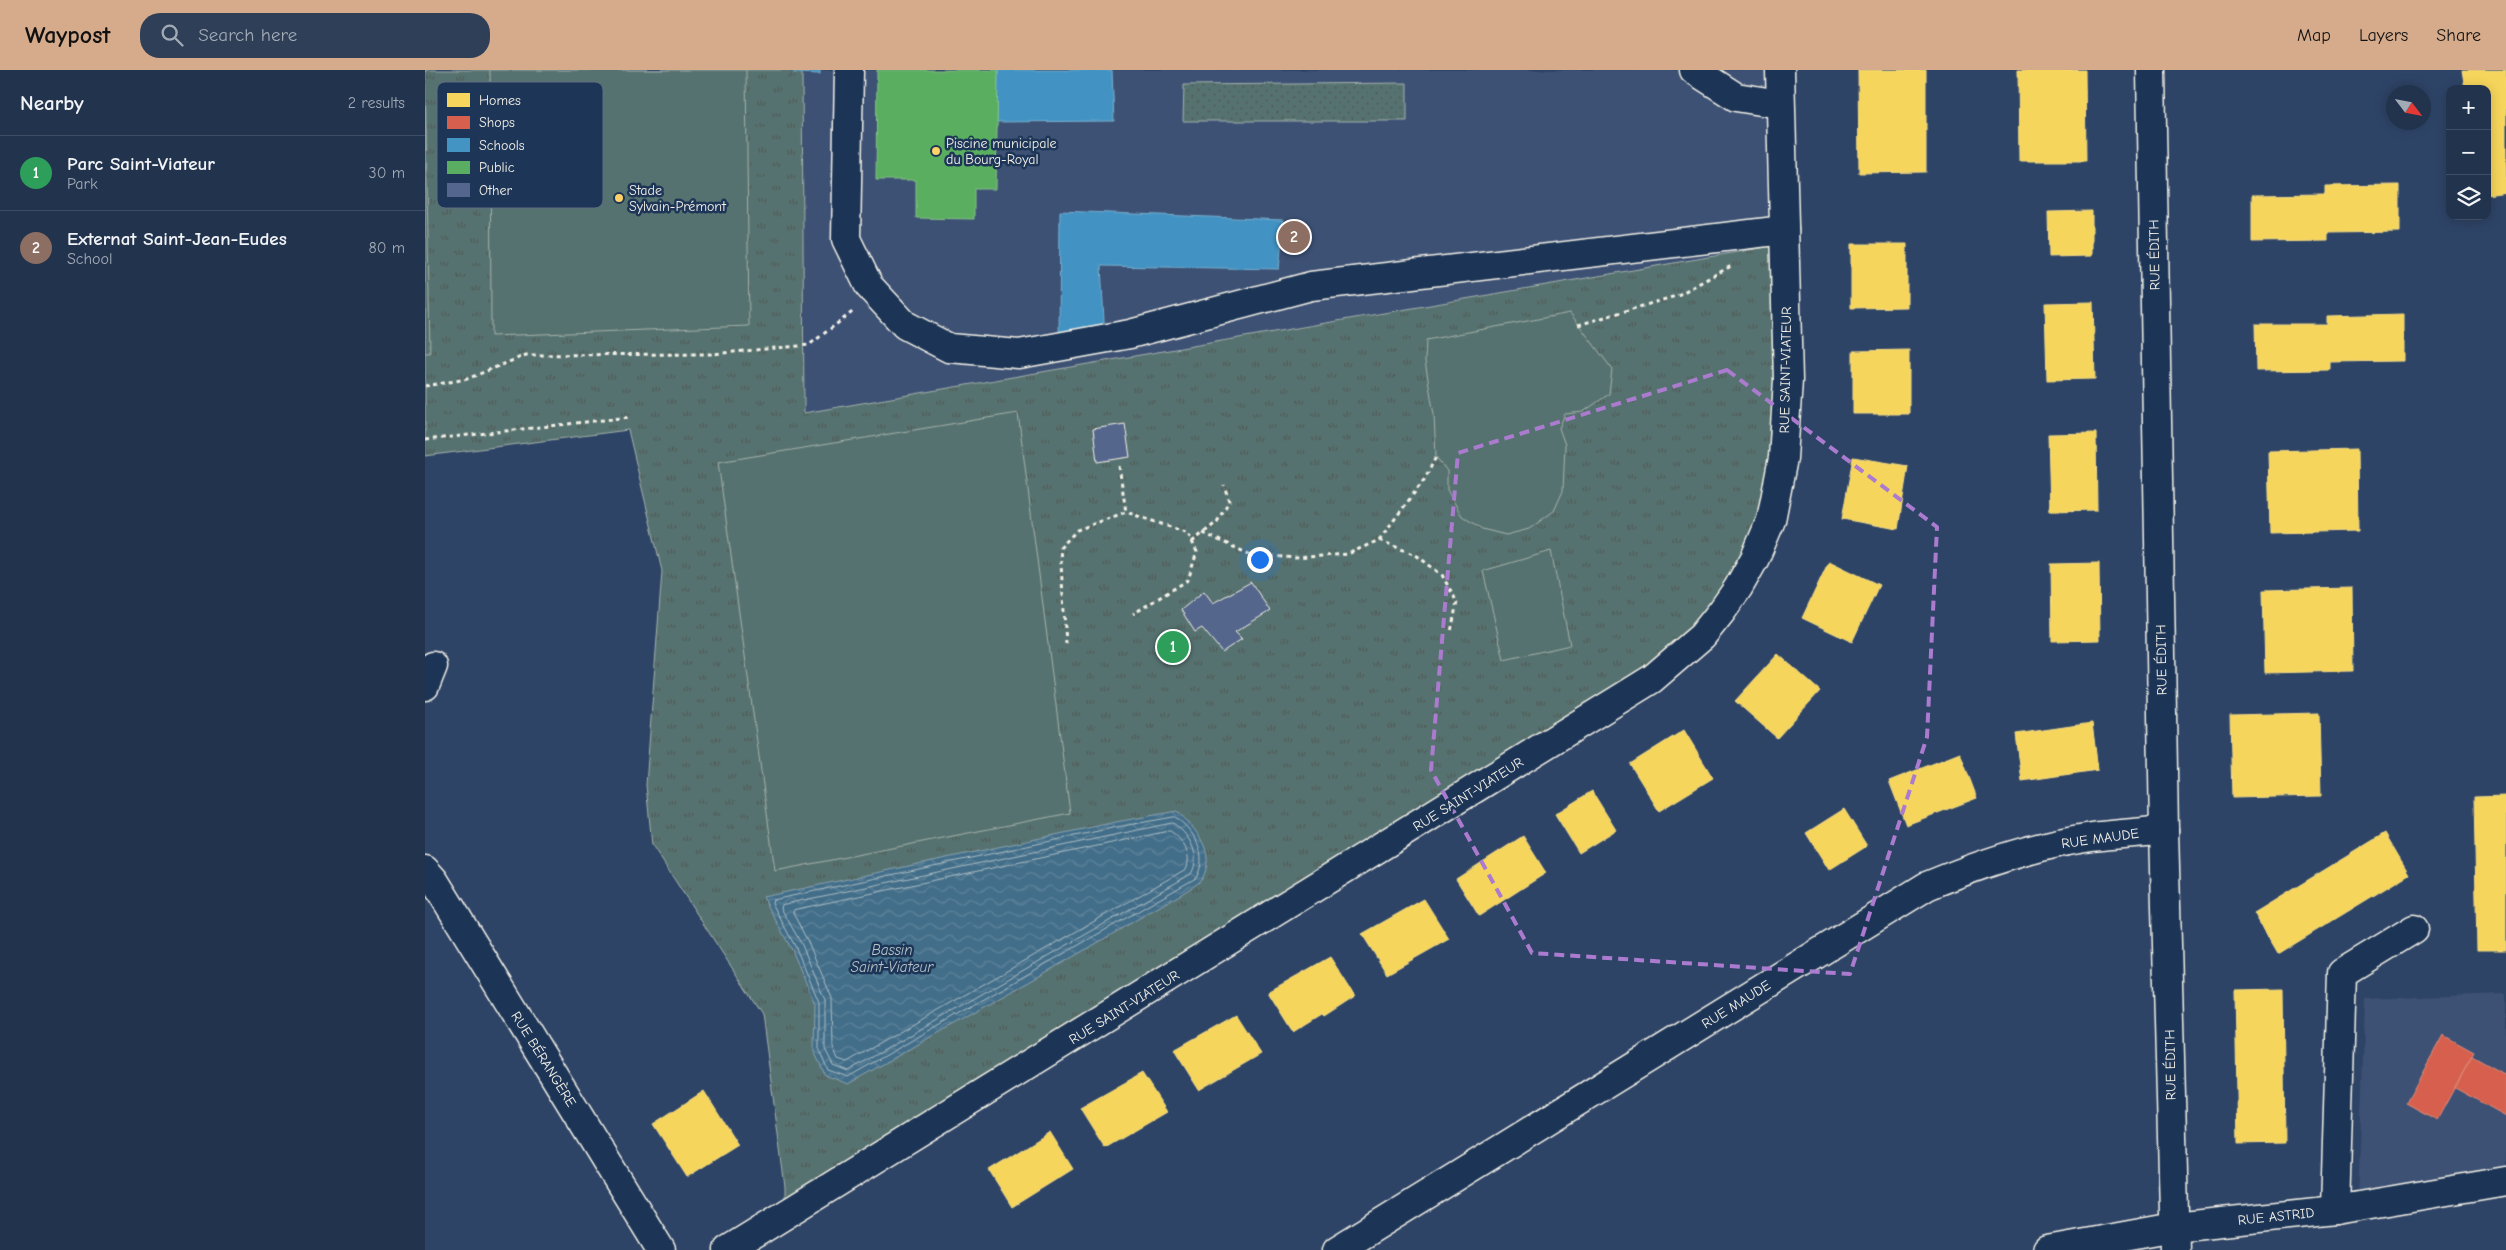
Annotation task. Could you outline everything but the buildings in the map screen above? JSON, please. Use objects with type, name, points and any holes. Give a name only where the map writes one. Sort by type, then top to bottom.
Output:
[{"type":"street","points":[[849,70],[846,239],[869,286],[905,325],[949,348],[1019,354],[1130,334],[1311,286],[1784,230]]},
{"type":"street","points":[[1694,70],[1736,97],[1780,104]]},
{"type":"street","name":"RUE SAINT-VIATEUR","points":[[728,1250],[1652,679],[1702,636],[1738,588],[1755,558],[1771,520],[1783,458],[1788,380],[1780,70]]},
{"type":"street","name":"RUE ÉDITH","points":[[2151,70],[2164,830],[2174,1239]]},
{"type":"street","name":"RUE MAUDE","points":[[1337,1250],[1927,886],[1975,866],[2026,851],[2091,837],[2164,830]]},
{"type":"street","name":"RUE BÉRANGÈRE","points":[[425,870],[435,880],[661,1250]]},
{"type":"street","points":[[2335,1210],[2342,973],[2414,929]]},
{"type":"street","name":"RUE ASTRID","points":[[2047,1250],[2174,1239],[2506,1181]]},
{"type":"path","points":[[1578,325],[1684,292],[1738,262],[1748,234]]},
{"type":"path","points":[[425,386],[467,379],[526,355],[712,354],[809,345],[876,294]]},
{"type":"path","points":[[425,440],[630,418]]},
{"type":"path","points":[[1203,533],[1249,554],[1295,558],[1348,554],[1379,540],[1424,480],[1436,457]]},
{"type":"path","points":[[1119,466],[1126,512]]},
{"type":"path","points":[[1192,542],[1217,522],[1229,501],[1224,485]]},
{"type":"path","points":[[1066,644],[1060,548],[1077,530],[1126,512],[1188,533],[1197,552],[1188,580],[1133,614]]},
{"type":"path","points":[[1379,540],[1416,554],[1442,575],[1457,602],[1451,632]]},
{"type":"highlighted area","points":[[1727,370],[1937,527],[1927,737],[1850,974],[1532,953],[1431,770],[1458,453]]},
{"type":"shaded area","points":[[802,70],[1780,70],[1784,244],[804,413]]},
{"type":"shaded area","points":[[2506,994],[2506,1181],[2358,1206],[2365,999]]},
{"type":"green space","points":[[425,70],[802,70],[804,413],[1784,244],[1771,520],[1702,636],[785,1216],[785,1187],[762,1014],[652,845],[646,785],[662,571],[628,430],[425,456]]},
{"type":"green space","points":[[425,70],[430,353],[425,353]]},
{"type":"green space","name":"Stade Sylvain-Prémont","points":[[490,70],[746,70],[749,326],[491,336],[491,208],[603,208],[603,82],[490,82]]},
{"type":"green space","points":[[1407,83],[1407,121],[1183,121],[1184,85]]},
{"type":"green space","points":[[1570,313],[1612,369],[1609,394],[1583,412],[1565,414],[1559,428],[1565,445],[1563,491],[1554,511],[1529,529],[1506,535],[1482,529],[1462,516],[1447,490],[1447,471],[1436,457],[1434,415],[1425,361],[1426,340]]},
{"type":"green space","points":[[1018,413],[1070,813],[775,871],[718,462]]},
{"type":"green space","points":[[1551,551],[1570,645],[1504,660],[1483,571]]},
{"type":"water","name":"Bassin Saint-Viateur","points":[[1177,811],[1197,833],[1206,850],[1206,869],[1199,882],[1073,957],[848,1084],[825,1075],[814,1051],[815,1004],[792,950],[763,897],[1116,822]]},
{"type":"place","name":"Piscine municipale du Bourg-Royal","points":[[936,151]]},
{"type":"place","name":"Stade Sylvain-Prémont","points":[[619,198]]},
{"type":"place","name":"Externat Saint-Jean-Eudes","points":[[1294,237]]},
{"type":"place","name":"Parc Saint-Viateur","points":[[1173,647]]}]
